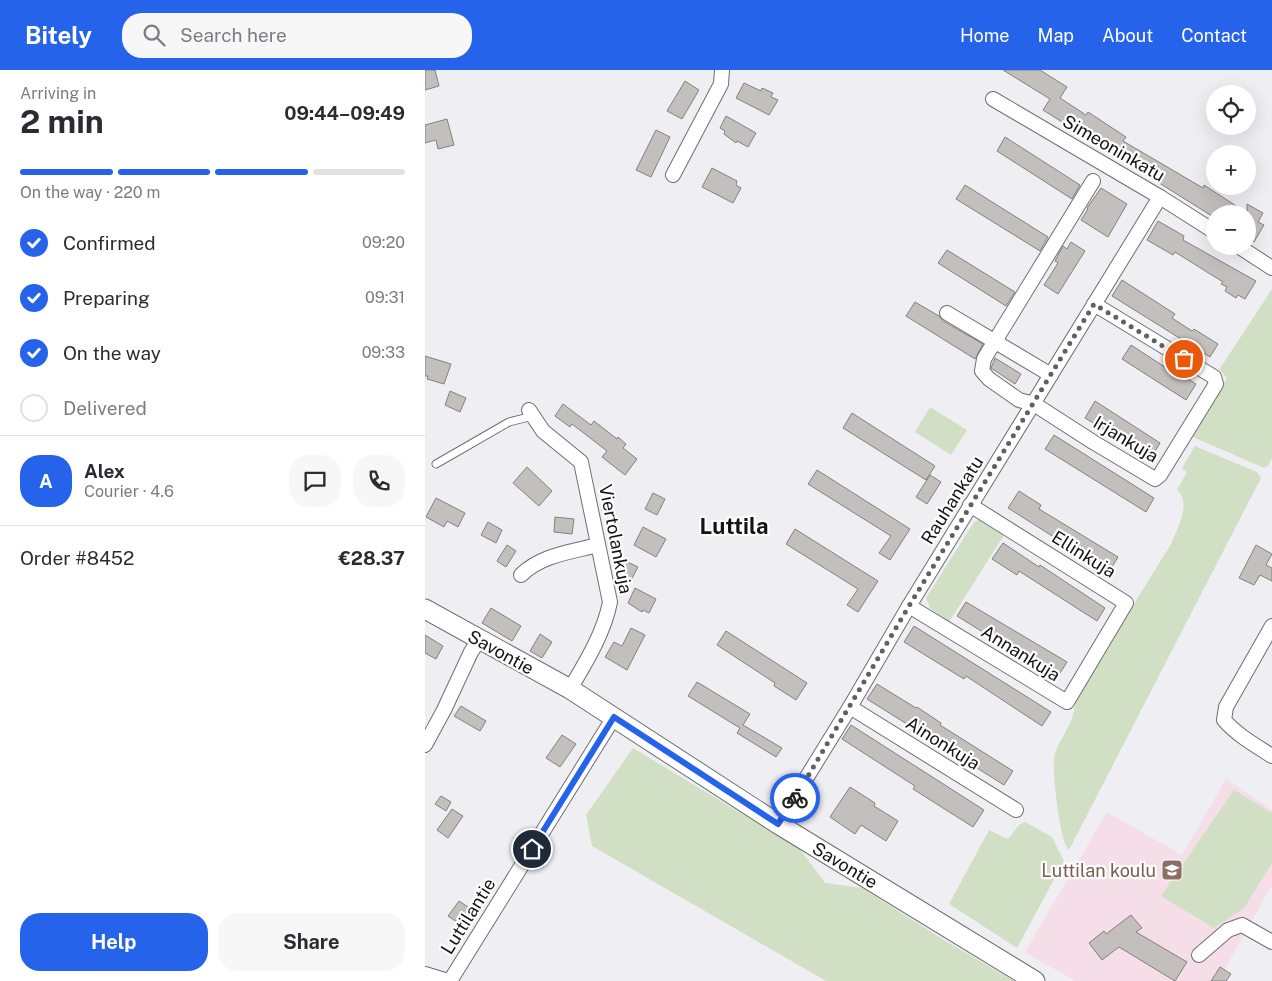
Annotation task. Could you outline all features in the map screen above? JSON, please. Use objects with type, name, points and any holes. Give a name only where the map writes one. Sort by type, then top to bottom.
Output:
[{"type":"street","points":[[673,175],[721,84],[723,70]]},
{"type":"street","name":"Simeoninkatu","points":[[993,99],[1160,197],[1206,226]]},
{"type":"street","points":[[1034,404],[1019,400],[989,379],[982,371],[984,359],[1093,181]]},
{"type":"street","name":"Rauhankatu","points":[[778,824],[970,505],[1160,197]]},
{"type":"street","points":[[1252,255],[1272,268]]},
{"type":"street","name":"Irjankuja","points":[[1034,404],[1155,479],[1160,475],[1185,437],[1216,384],[1214,377],[1094,304]]},
{"type":"street","points":[[947,313],[1051,375]]},
{"type":"street","name":"Viertolankuja","points":[[531,413],[543,431],[581,462],[610,602],[607,616],[589,656],[570,689]]},
{"type":"street","name":"Ellinkuja","points":[[970,505],[1126,603],[1095,655]]},
{"type":"street","points":[[521,575],[531,565],[546,558],[598,545]]},
{"type":"street","name":"Annankuja","points":[[909,606],[1067,702],[1095,655]]},
{"type":"street","name":"Savontie","points":[[425,609],[570,689],[778,824],[1035,981]]},
{"type":"street","points":[[1272,626],[1226,707],[1224,720],[1232,730],[1272,756]]},
{"type":"street","points":[[425,745],[444,710],[471,652],[479,640]]},
{"type":"street","name":"Ainonkuja","points":[[850,707],[1016,810]]},
{"type":"street","name":"Luttilantie","points":[[449,981],[614,717]]},
{"type":"street","points":[[1199,955],[1228,930],[1242,925],[1272,942]]},
{"type":"street","points":[[425,974],[449,981]]},
{"type":"lane","points":[[436,464],[509,422],[531,413]]},
{"type":"shaded area","name":"Luttilan koulu","points":[[1226,779],[1272,810],[1272,885],[1218,981],[1075,981],[1025,952],[1107,812],[1182,855]]},
{"type":"green space","points":[[1272,289],[1272,458],[1268,466],[1264,468],[1193,437],[1192,432],[1227,378],[1219,370]]},
{"type":"green space","points":[[930,407],[967,430],[951,455],[915,432]]},
{"type":"green space","points":[[1195,446],[1257,472],[1261,478],[1069,850],[1063,834],[1057,806],[1054,758],[1070,723],[1077,696],[1171,544],[1182,516],[1183,502],[1177,490],[1187,472],[1182,468]]},
{"type":"green space","points":[[981,519],[1004,535],[949,622],[930,608],[926,598],[974,522]]},
{"type":"green space","points":[[633,748],[799,848],[825,883],[862,888],[944,940],[1014,981],[826,981],[592,846],[586,815]]},
{"type":"green space","points":[[1234,790],[1272,813],[1272,863],[1244,908],[1214,928],[1161,896]]},
{"type":"green space","points":[[1025,822],[1052,837],[1064,861],[1017,948],[949,904],[989,830],[1008,839],[1019,825]]},
{"type":"building","points":[[425,70],[435,70],[439,86],[425,90]]},
{"type":"building","points":[[1003,70],[1040,70],[1067,87],[1060,98],[1086,115],[1088,112],[1126,137],[1123,141],[1203,188],[1204,185],[1206,186],[1206,195],[1219,195],[1235,205],[1206,205],[1206,212],[1043,110],[1050,99]]},
{"type":"building","points":[[685,81],[699,90],[682,119],[667,111]]},
{"type":"building","points":[[744,83],[761,91],[762,88],[773,93],[771,97],[778,100],[769,115],[736,98]]},
{"type":"building","points":[[726,116],[756,133],[748,147],[737,141],[736,143],[724,134],[725,131],[720,128]]},
{"type":"building","points":[[447,119],[454,145],[438,149],[436,140],[425,143],[425,125]]},
{"type":"building","points":[[656,130],[670,137],[651,177],[636,170]]},
{"type":"building","points":[[1005,137],[1080,185],[1072,199],[997,151]]},
{"type":"building","points":[[712,168],[737,181],[736,185],[741,188],[733,203],[702,187]]},
{"type":"building","points":[[965,185],[1048,237],[1040,251],[956,199]]},
{"type":"building","points":[[1101,188],[1127,204],[1108,237],[1081,220]]},
{"type":"building","points":[[1256,209],[1263,213],[1258,222],[1264,225],[1256,239]]},
{"type":"building","points":[[1158,221],[1184,236],[1183,240],[1206,253],[1206,255],[1210,255],[1256,281],[1245,299],[1238,295],[1236,298],[1225,291],[1227,287],[1221,284],[1223,282],[1175,252],[1173,255],[1147,240]]},
{"type":"building","points":[[1071,242],[1085,251],[1058,294],[1044,285],[1058,263],[1055,261],[1063,246],[1067,249]]},
{"type":"building","points":[[947,250],[1015,292],[1006,306],[938,263]]},
{"type":"building","points":[[1122,280],[1175,314],[1172,318],[1218,344],[1210,357],[1112,296]]},
{"type":"building","points":[[915,302],[983,344],[975,359],[906,316]]},
{"type":"building","points":[[1131,345],[1168,369],[1169,367],[1196,384],[1186,400],[1122,359]]},
{"type":"building","points":[[425,356],[451,364],[444,384],[427,379],[428,376],[425,376]]},
{"type":"building","points":[[995,358],[1021,374],[1015,384],[991,368]]},
{"type":"building","points":[[450,391],[466,398],[460,412],[445,405]]},
{"type":"building","points":[[1095,401],[1160,443],[1151,458],[1085,418]]},
{"type":"building","points":[[563,404],[591,425],[594,421],[626,444],[623,448],[637,459],[625,475],[602,457],[607,451],[572,424],[570,427],[555,416]]},
{"type":"building","points":[[852,413],[935,466],[926,480],[843,428]]},
{"type":"building","points":[[1054,435],[1154,498],[1146,512],[1045,449]]},
{"type":"building","points":[[527,467],[552,491],[539,506],[513,483]]},
{"type":"building","points":[[817,470],[910,529],[890,560],[879,553],[891,536],[808,484]]},
{"type":"building","points":[[930,475],[941,482],[927,504],[916,497]]},
{"type":"building","points":[[1019,491],[1041,505],[1039,509],[1118,557],[1109,572],[1008,508]]},
{"type":"building","points":[[653,493],[665,499],[657,515],[645,509]]},
{"type":"building","points":[[436,498],[465,513],[458,527],[447,521],[444,527],[426,517]]},
{"type":"building","points":[[555,517],[574,519],[572,534],[554,532]]},
{"type":"building","points":[[488,522],[502,530],[496,543],[481,535]]},
{"type":"building","points":[[643,527],[666,539],[656,557],[634,545]]},
{"type":"building","points":[[795,529],[878,581],[858,612],[847,605],[858,589],[786,544]]},
{"type":"building","points":[[1003,543],[1105,608],[1097,621],[1019,571],[1017,575],[992,559]]},
{"type":"building","points":[[507,545],[516,551],[506,567],[497,561]]},
{"type":"building","points":[[1256,545],[1272,554],[1266,565],[1272,568],[1272,581],[1260,575],[1254,585],[1239,578]]},
{"type":"building","points":[[623,560],[638,567],[630,582],[615,574]]},
{"type":"building","points":[[635,588],[656,599],[649,613],[643,610],[642,612],[628,603]]},
{"type":"building","points":[[966,602],[1067,662],[1057,678],[957,616]]},
{"type":"building","points":[[491,608],[521,626],[512,641],[482,623]]},
{"type":"building","points":[[914,626],[1051,712],[1042,726],[966,676],[964,679],[904,642]]},
{"type":"building","points":[[631,628],[645,635],[627,670],[605,657],[614,642],[622,646]]},
{"type":"building","points":[[726,631],[807,683],[796,700],[774,686],[775,683],[717,645]]},
{"type":"building","points":[[540,634],[552,642],[542,658],[530,651]]},
{"type":"building","points":[[425,635],[443,646],[436,659],[425,653]]},
{"type":"building","points":[[697,682],[750,714],[743,725],[782,748],[776,757],[737,733],[740,728],[688,696]]},
{"type":"building","points":[[877,684],[917,707],[941,723],[940,725],[1013,771],[1004,785],[867,699]]},
{"type":"building","points":[[461,706],[486,721],[480,731],[454,716]]},
{"type":"building","points":[[851,725],[984,810],[973,827],[913,789],[915,786],[842,739]]},
{"type":"building","points":[[562,735],[576,744],[560,767],[546,758]]},
{"type":"building","points":[[850,787],[875,803],[874,806],[898,821],[886,841],[861,825],[855,834],[830,817]]},
{"type":"building","points":[[441,796],[451,802],[446,811],[435,804]]},
{"type":"building","points":[[452,809],[463,816],[448,838],[437,830]]},
{"type":"building","points":[[459,901],[474,911],[463,926],[448,916]]},
{"type":"building","points":[[1131,915],[1142,928],[1136,932],[1187,962],[1175,981],[1119,947],[1102,960],[1089,943],[1104,931],[1106,934]]},
{"type":"building","points":[[1220,967],[1231,974],[1226,981],[1211,981]]},
{"type":"way so far","points":[[795,798],[970,505],[1094,304],[1184,359]]},
{"type":"place","name":"Luttilan koulu","points":[[1172,870]]},
{"type":"district","name":"Luttila","points":[[734,526]]},
{"type":"route","points":[[532,849],[614,717],[778,824],[795,798]]}]
